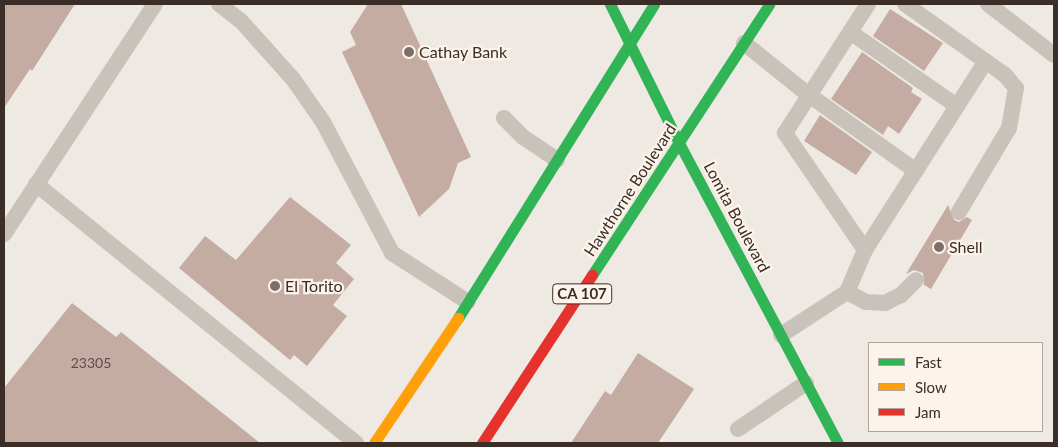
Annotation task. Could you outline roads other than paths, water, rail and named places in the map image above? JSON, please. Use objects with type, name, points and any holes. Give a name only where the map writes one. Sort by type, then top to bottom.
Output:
[{"type":"main road","name":"Lomita Boulevard","points":[[610,4],[679,143],[838,443]]},
{"type":"main road","points":[[374,443],[468,302],[654,4]]},
{"type":"main road","name":"Hawthorne Boulevard","points":[[482,443],[769,4]]},
{"type":"lane","points":[[4,234],[155,4]]},
{"type":"lane","points":[[219,4],[265,48],[313,107],[349,167],[392,252],[468,302]]},
{"type":"lane","points":[[865,250],[785,132],[868,4]]},
{"type":"lane","points":[[904,4],[1005,75],[1016,88],[1014,108],[1000,149],[959,212]]},
{"type":"lane","points":[[988,4],[1054,56]]},
{"type":"lane","points":[[850,32],[957,106]]},
{"type":"lane","points":[[744,43],[809,95],[916,171]]},
{"type":"lane","points":[[781,335],[847,292],[865,250],[986,61]]},
{"type":"lane","points":[[504,118],[523,138],[557,160]]},
{"type":"lane","points":[[36,184],[356,443]]},
{"type":"lane","points":[[847,292],[866,302],[886,303],[901,295],[916,280]]},
{"type":"lane","points":[[738,430],[806,383]]},
{"type":"place","name":"Cathay Bank","points":[[409,52]]},
{"type":"place","name":"Shell","points":[[939,247]]},
{"type":"place","name":"El Torito","points":[[275,286]]}]
